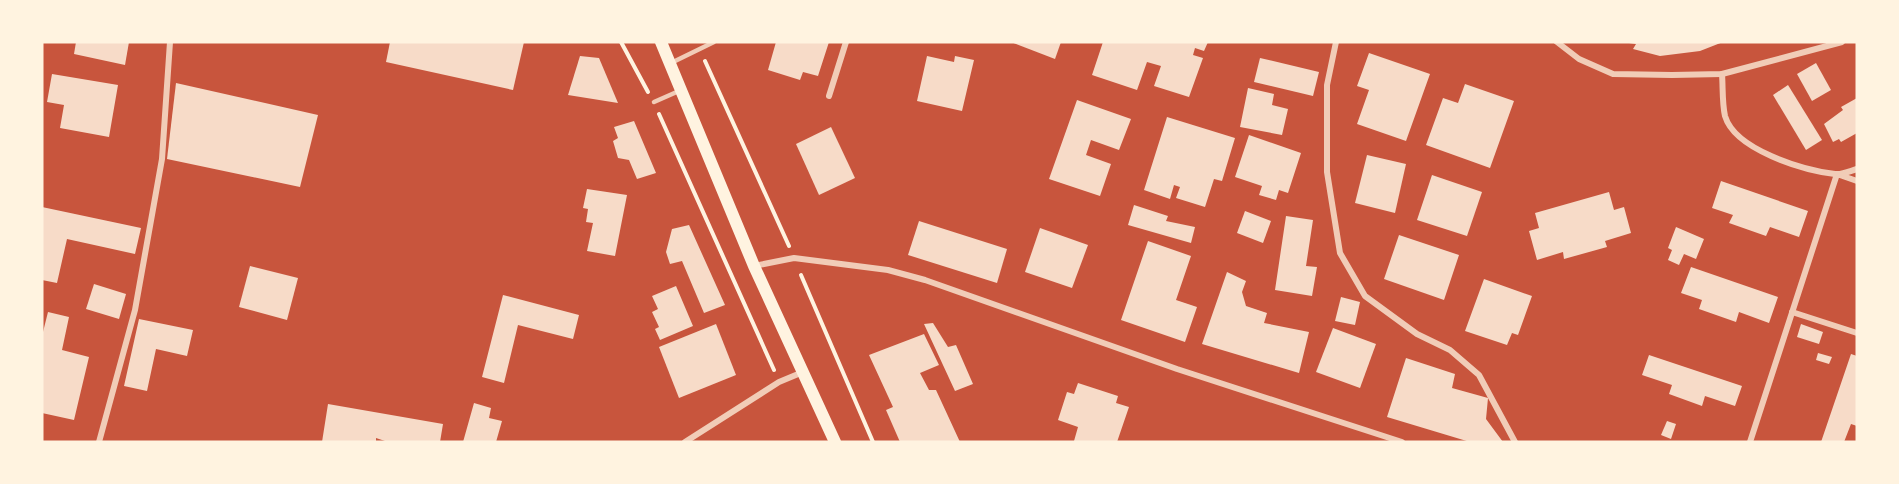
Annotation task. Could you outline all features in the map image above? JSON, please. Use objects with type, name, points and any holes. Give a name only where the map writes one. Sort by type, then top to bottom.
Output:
[{"type":"main road","points":[[662,42],[754,266],[835,442]]},
{"type":"street","points":[[99,442],[135,310],[142,275],[162,159],[170,42]]},
{"type":"street","points":[[829,96],[846,42]]},
{"type":"street","points":[[1336,42],[1327,85],[1327,172],[1340,253],[1365,296],[1417,334],[1450,350],[1479,375],[1515,442]]},
{"type":"street","points":[[1557,42],[1579,59],[1613,75],[1722,74],[1842,42]]},
{"type":"street","points":[[1722,74],[1725,116],[1736,135],[1753,147],[1780,159],[1857,181]]},
{"type":"street","points":[[1837,174],[1857,169]]},
{"type":"street","points":[[1750,442],[1837,174]]},
{"type":"street","points":[[754,266],[794,258],[888,270],[925,280],[1177,369],[1402,442]]},
{"type":"street","points":[[1792,312],[1857,333]]},
{"type":"street","points":[[685,442],[779,382],[803,371]]},
{"type":"lane","points":[[671,63],[714,42]]},
{"type":"lane","points":[[654,102],[683,89]]},
{"type":"path","points":[[621,42],[654,102],[779,382]]},
{"type":"building","points":[[76,42],[129,42],[125,65],[74,54]]},
{"type":"building","points":[[390,42],[524,42],[513,90],[386,62]]},
{"type":"building","points":[[776,42],[829,42],[818,76],[803,72],[800,80],[768,70]]},
{"type":"building","points":[[1011,42],[1061,42],[1055,59]]},
{"type":"building","points":[[1103,42],[1208,42],[1204,51],[1195,48],[1193,55],[1203,58],[1189,97],[1154,86],[1161,66],[1147,62],[1137,90],[1092,75]]},
{"type":"building","points":[[1723,42],[1700,51],[1660,56],[1633,49],[1636,44],[1629,43]]},
{"type":"building","points":[[1369,53],[1430,74],[1406,141],[1357,124],[1369,90],[1357,86]]},
{"type":"building","points":[[580,56],[599,58],[618,103],[568,95]]},
{"type":"building","points":[[927,56],[954,62],[955,56],[974,60],[962,111],[917,101]]},
{"type":"building","points":[[1260,58],[1319,72],[1313,96],[1254,82]]},
{"type":"building","points":[[1816,63],[1831,90],[1812,101],[1797,74]]},
{"type":"building","points":[[52,74],[118,85],[109,137],[60,128],[64,105],[47,102]]},
{"type":"building","points":[[176,83],[318,115],[300,187],[167,159]]},
{"type":"building","points":[[1465,84],[1514,101],[1490,168],[1426,145],[1443,98],[1458,103]]},
{"type":"building","points":[[1788,85],[1822,140],[1806,150],[1773,95]]},
{"type":"building","points":[[1248,88],[1274,94],[1272,105],[1288,109],[1282,135],[1240,127]]},
{"type":"building","points":[[1857,98],[1857,133],[1841,142],[1839,139],[1833,142],[1824,124],[1843,110],[1841,107]]},
{"type":"building","points":[[1077,100],[1131,119],[1119,150],[1091,140],[1086,155],[1111,164],[1100,196],[1049,179]]},
{"type":"building","points":[[1167,117],[1235,138],[1222,181],[1214,179],[1205,207],[1176,198],[1180,187],[1174,185],[1170,199],[1144,190]]},
{"type":"building","points":[[634,121],[656,173],[637,179],[629,160],[618,158],[613,141],[618,138],[614,127]]},
{"type":"building","points":[[831,127],[855,178],[819,195],[796,144]]},
{"type":"building","points":[[1249,135],[1301,153],[1288,193],[1279,190],[1276,200],[1259,195],[1262,186],[1235,177]]},
{"type":"building","points":[[1367,155],[1406,164],[1395,213],[1355,203]]},
{"type":"building","points":[[1432,175],[1482,192],[1467,236],[1417,220]]},
{"type":"building","points":[[1721,181],[1808,211],[1799,237],[1770,227],[1766,236],[1729,223],[1733,215],[1712,208]]},
{"type":"building","points":[[587,189],[627,195],[615,256],[587,251],[593,223],[586,222],[588,209],[583,208]]},
{"type":"building","points":[[1609,192],[1614,210],[1624,207],[1631,233],[1605,241],[1607,247],[1564,259],[1563,252],[1537,260],[1529,231],[1539,228],[1535,213]]},
{"type":"building","points":[[1134,205],[1168,216],[1166,221],[1195,227],[1191,243],[1128,225]]},
{"type":"building","points":[[42,207],[141,228],[135,254],[67,239],[57,283],[42,280]]},
{"type":"building","points":[[1245,211],[1271,221],[1263,243],[1237,233]]},
{"type":"building","points":[[1286,216],[1313,220],[1306,266],[1317,267],[1312,296],[1275,290]]},
{"type":"building","points":[[919,221],[1007,249],[997,283],[908,255]]},
{"type":"building","points":[[689,225],[725,305],[704,313],[682,261],[670,264],[666,252],[672,229]]},
{"type":"building","points":[[1676,227],[1704,239],[1696,259],[1684,254],[1679,265],[1668,260],[1672,250],[1668,248]]},
{"type":"building","points":[[1040,228],[1088,245],[1072,288],[1025,272]]},
{"type":"building","points":[[1399,235],[1459,255],[1444,300],[1384,279]]},
{"type":"building","points":[[1148,241],[1191,256],[1176,300],[1197,307],[1185,342],[1121,320]]},
{"type":"building","points":[[250,266],[298,278],[287,320],[239,307]]},
{"type":"building","points":[[1691,267],[1778,297],[1769,323],[1739,312],[1736,322],[1699,309],[1702,300],[1681,293]]},
{"type":"building","points":[[1227,272],[1246,281],[1242,292],[1246,306],[1267,313],[1264,323],[1309,332],[1299,373],[1202,344]]},
{"type":"building","points":[[1484,279],[1532,296],[1518,335],[1512,333],[1507,345],[1465,331]]},
{"type":"building","points":[[94,284],[126,294],[119,319],[86,309]]},
{"type":"building","points":[[676,286],[693,326],[660,340],[655,329],[659,327],[652,312],[658,309],[652,296]]},
{"type":"building","points":[[503,295],[579,315],[573,339],[518,325],[504,383],[482,377]]},
{"type":"building","points":[[1341,297],[1360,302],[1355,325],[1335,321]]},
{"type":"building","points":[[48,312],[69,317],[62,350],[89,357],[74,420],[42,413],[42,336]]},
{"type":"building","points":[[139,319],[193,330],[187,356],[156,349],[147,391],[124,386]]},
{"type":"building","points":[[933,323],[948,347],[956,345],[973,384],[955,391],[924,324]]},
{"type":"building","points":[[716,324],[736,375],[679,398],[659,347]]},
{"type":"building","points":[[1801,324],[1823,332],[1819,344],[1797,337]]},
{"type":"building","points":[[1333,328],[1376,344],[1360,388],[1316,372]]},
{"type":"building","points":[[924,334],[939,365],[920,373],[929,390],[936,390],[960,442],[900,442],[886,410],[893,407],[869,355]]},
{"type":"building","points":[[1818,353],[1832,357],[1829,364],[1816,360]]},
{"type":"building","points":[[1851,354],[1857,356],[1857,426],[1851,424],[1844,442],[1821,442]]},
{"type":"building","points":[[1649,355],[1742,386],[1735,406],[1705,396],[1702,406],[1669,394],[1672,385],[1642,375]]},
{"type":"building","points":[[1406,358],[1455,374],[1452,388],[1488,398],[1486,419],[1503,442],[1470,442],[1387,417]]},
{"type":"building","points":[[1078,383],[1118,396],[1116,403],[1129,407],[1117,442],[1074,441],[1078,427],[1058,420],[1067,392],[1074,394]]},
{"type":"building","points":[[474,403],[491,408],[489,418],[502,421],[496,442],[463,442]]},
{"type":"building","points":[[328,404],[443,424],[440,442],[388,442],[376,438],[376,442],[322,442]]},
{"type":"building","points":[[1667,421],[1676,424],[1671,439],[1661,435]]}]
